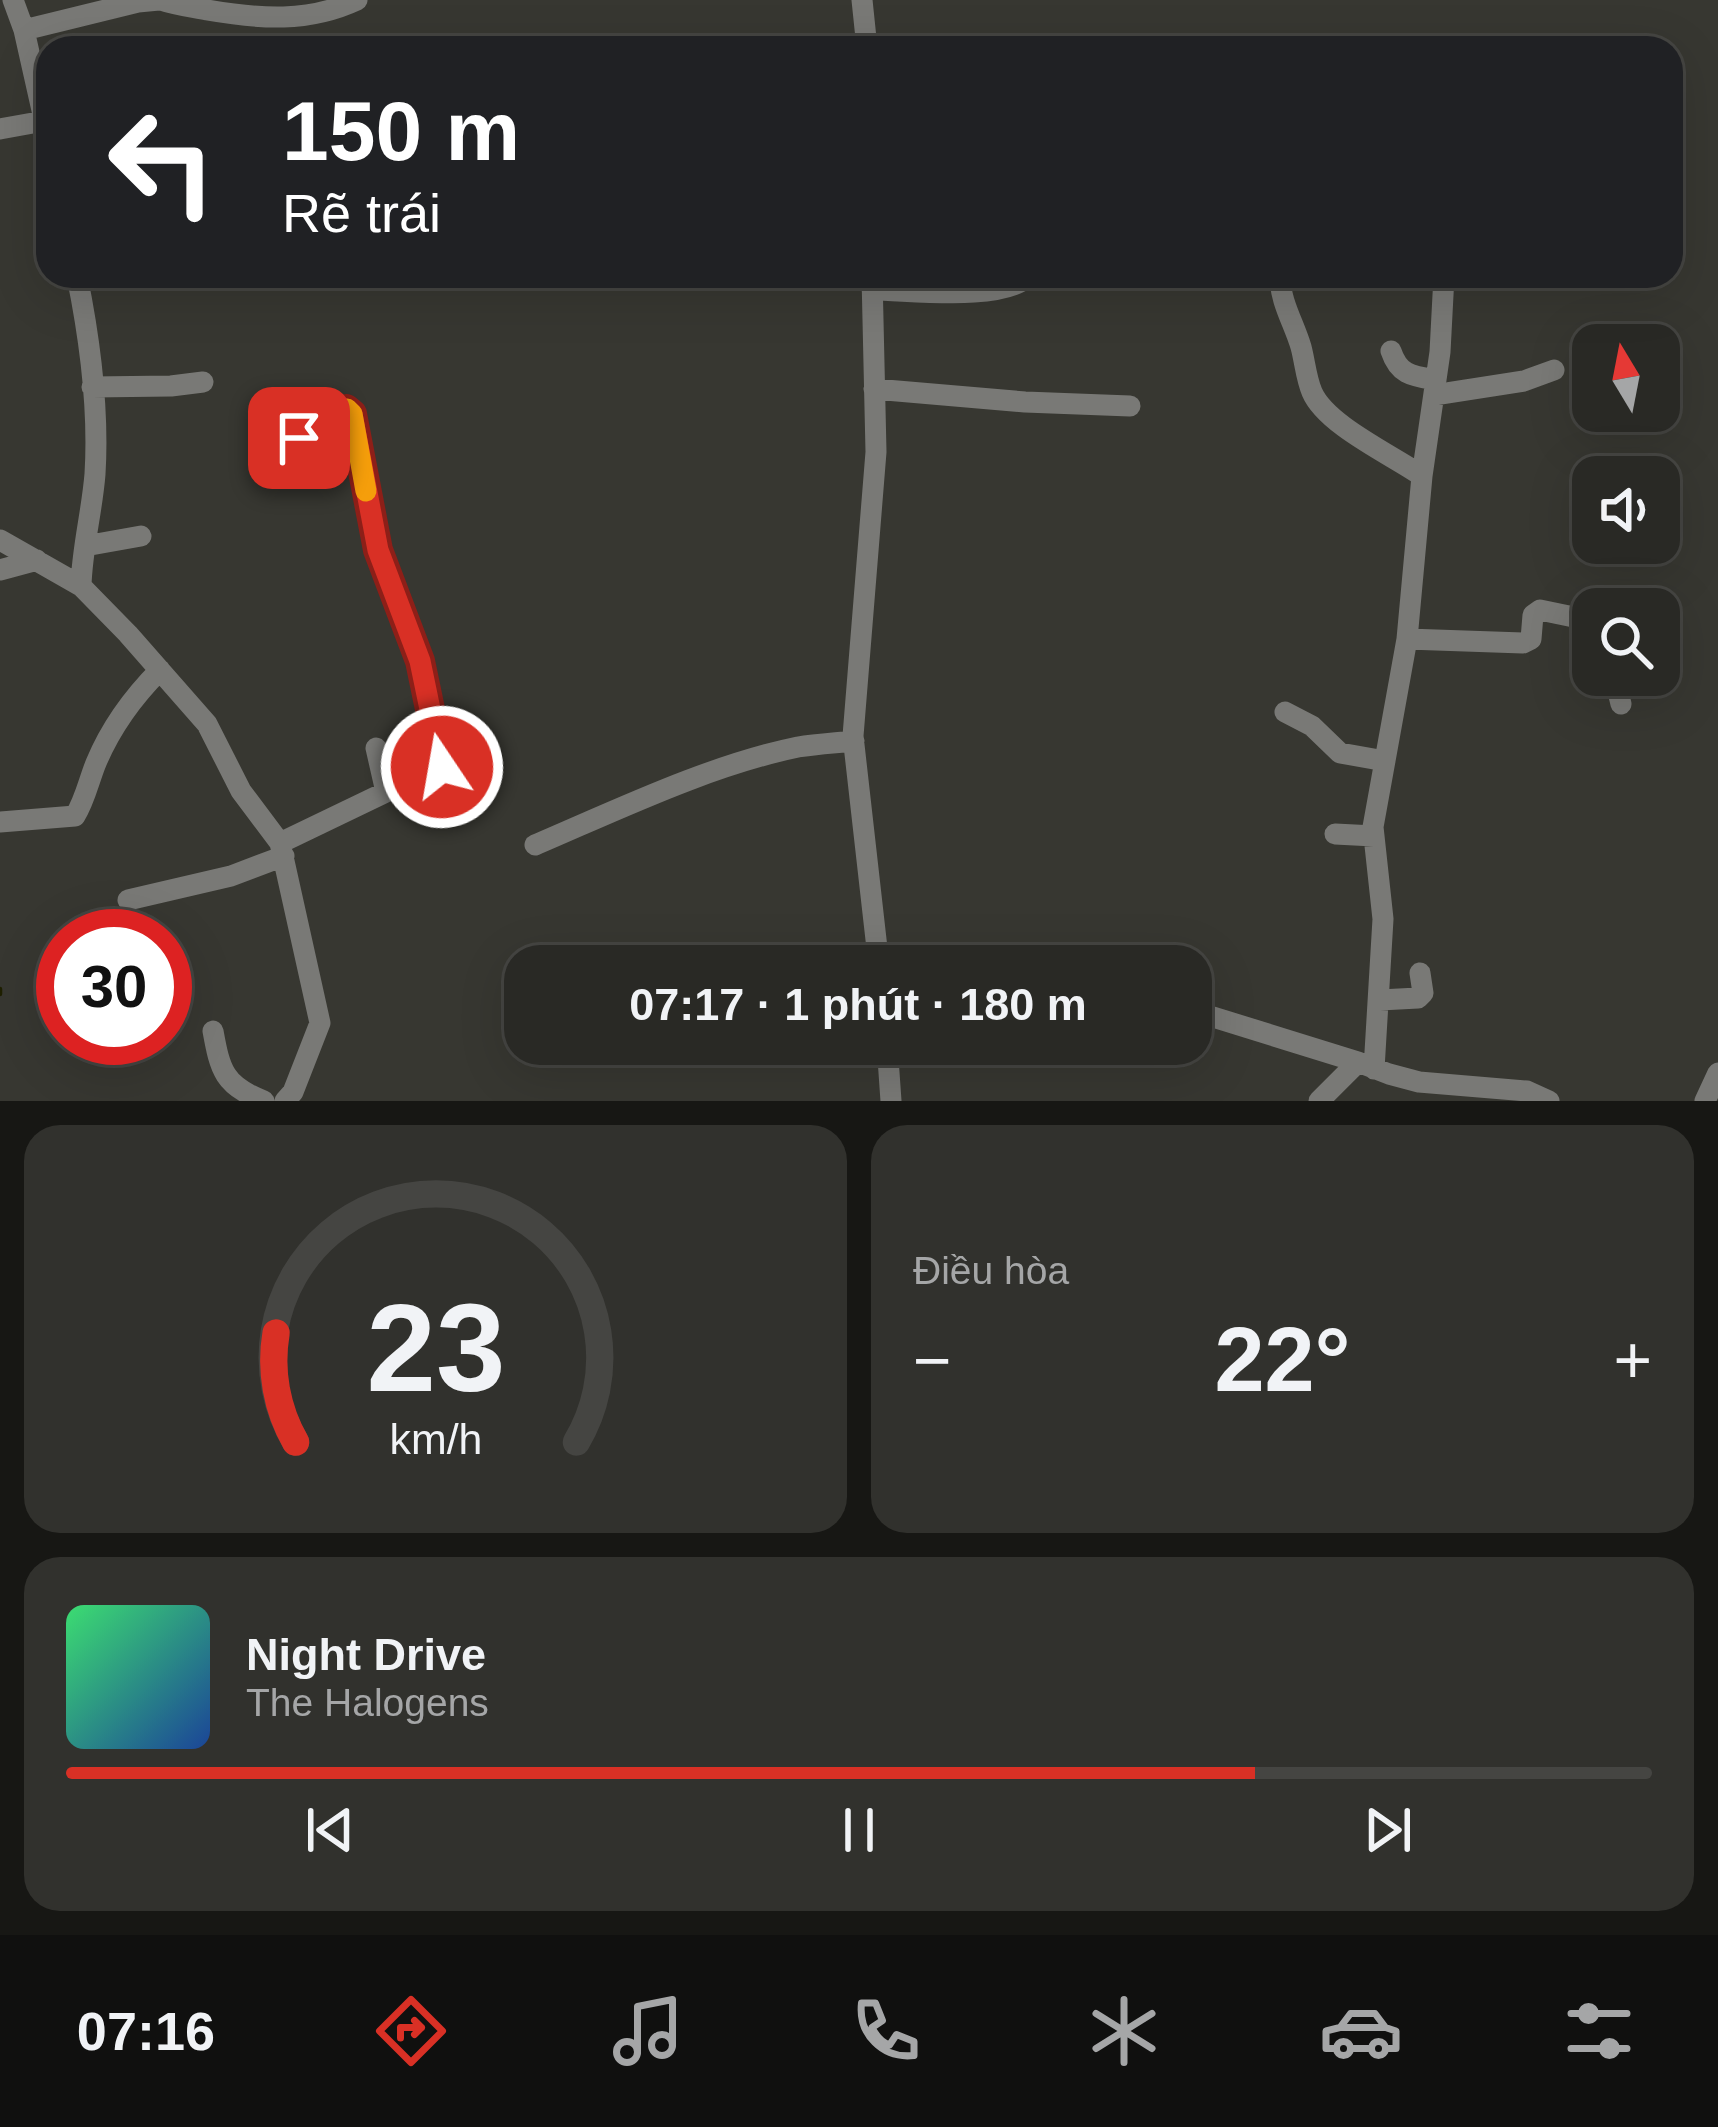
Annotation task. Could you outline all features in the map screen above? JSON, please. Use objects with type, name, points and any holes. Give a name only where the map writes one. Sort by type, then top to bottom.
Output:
[{"type":"street","points":[[13,0],[36,84]]},
{"type":"street","points":[[24,30],[160,0],[266,19],[333,11],[357,0]]},
{"type":"street","points":[[862,0],[866,36]]},
{"type":"street","points":[[0,129],[36,129]]},
{"type":"street","points":[[79,288],[92,387],[95,469],[81,586]]},
{"type":"street","points":[[872,288],[876,452],[854,741],[877,945]]},
{"type":"street","points":[[939,288],[993,292],[1005,288]]},
{"type":"street","points":[[1282,288],[1314,398],[1354,436],[1422,476]]},
{"type":"street","points":[[1319,1101],[1366,1065],[1379,1000],[1383,919],[1374,820],[1407,639],[1443,288]]},
{"type":"street","points":[[1390,351],[1400,371],[1435,387],[1525,381],[1554,370]]},
{"type":"street","points":[[92,387],[203,382]]},
{"type":"street","points":[[874,389],[1130,406]]},
{"type":"street","points":[[128,900],[231,876],[386,792],[437,775],[442,767],[420,661],[378,550],[352,414],[342,410],[299,438]]},
{"type":"street","points":[[86,546],[141,536]]},
{"type":"street","points":[[0,541],[81,586],[160,670],[212,731],[241,791],[282,850],[320,1023],[286,1101]]},
{"type":"street","points":[[0,570],[37,560]]},
{"type":"street","points":[[1407,639],[1523,643],[1531,639],[1533,615],[1540,610],[1572,617]]},
{"type":"street","points":[[0,822],[75,816],[122,714],[160,670]]},
{"type":"street","points":[[1619,696],[1621,704]]},
{"type":"street","points":[[1286,712],[1312,726],[1340,753],[1385,761]]},
{"type":"street","points":[[535,845],[728,768],[799,747],[854,741]]},
{"type":"street","points":[[376,748],[386,792]]},
{"type":"street","points":[[1335,834],[1374,836]]},
{"type":"street","points":[[1379,1000],[1418,998],[1423,993],[1420,973]]},
{"type":"street","points":[[1212,1017],[1418,1082],[1526,1091],[1549,1101]]},
{"type":"street","points":[[213,1031],[220,1068],[244,1093],[264,1101]]},
{"type":"street","points":[[888,1065],[891,1101]]},
{"type":"street","points":[[1706,1101],[1718,1073]]},
{"type":"waterway","points":[[0,989],[0,994]]},
{"type":"slow traffic","points":[[347,409],[352,414],[366,491]]},
{"type":"route","points":[[299,438],[342,410],[352,414],[378,550],[420,661],[442,767]]}]
